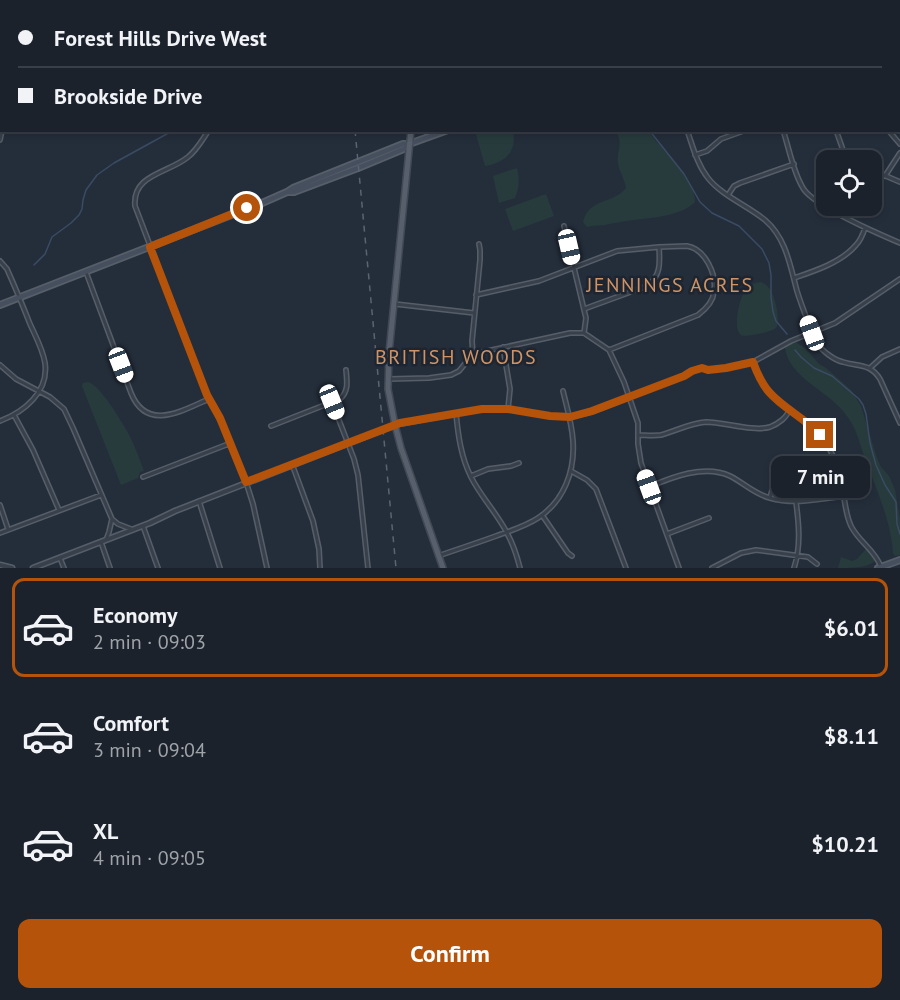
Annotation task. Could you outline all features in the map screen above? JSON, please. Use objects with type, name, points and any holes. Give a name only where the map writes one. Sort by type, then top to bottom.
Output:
[{"type":"main road","points":[[411,132],[388,353],[389,400],[401,448],[443,568]]},
{"type":"main road","points":[[0,305],[150,247],[369,157],[442,132]]},
{"type":"main road","points":[[880,567],[900,560]]},
{"type":"street","points":[[207,132],[195,151],[188,157],[141,183],[137,190],[135,206],[209,399],[231,443],[246,482],[267,568]]},
{"type":"street","points":[[688,132],[695,155],[707,177],[728,195],[761,216],[776,231],[787,251],[812,333],[820,347],[839,361],[870,368],[880,379],[900,423]]},
{"type":"street","points":[[695,155],[706,151],[721,139],[740,132]]},
{"type":"street","points":[[784,132],[803,188],[808,195],[865,228],[900,243]]},
{"type":"street","points":[[838,132],[843,150]]},
{"type":"street","points":[[890,132],[900,144]]},
{"type":"street","points":[[885,176],[900,153]]},
{"type":"street","points":[[728,195],[734,186],[740,183],[794,164]]},
{"type":"street","points":[[882,175],[900,182]]},
{"type":"street","points":[[564,226],[587,322],[584,333]]},
{"type":"street","points":[[794,278],[830,264],[849,251],[857,244],[865,228]]},
{"type":"street","points":[[473,354],[479,244]]},
{"type":"street","points":[[476,295],[539,281],[618,250],[688,246],[700,252],[709,265],[714,280],[715,290],[706,309],[698,315],[609,350]]},
{"type":"street","points":[[584,309],[647,286],[652,282],[659,271],[659,247]]},
{"type":"street","points":[[0,261],[7,268],[45,363],[43,384],[31,403],[14,415],[0,421]]},
{"type":"street","points":[[86,272],[138,407],[149,414],[163,416],[209,399]]},
{"type":"street","points":[[33,568],[395,424],[482,409],[508,409],[570,417],[630,397],[697,369],[726,368],[753,362],[791,341],[843,318],[900,279]]},
{"type":"street","points":[[393,304],[474,313]]},
{"type":"street","points":[[388,379],[451,375],[459,371],[473,354],[570,333],[584,333],[609,350],[630,397],[638,423],[639,455],[679,568]]},
{"type":"street","points":[[503,347],[510,389],[508,409]]},
{"type":"street","points":[[870,368],[882,357],[900,349]]},
{"type":"street","points":[[753,362],[768,392],[814,428],[828,446],[840,473],[846,513],[852,528],[876,556],[880,567]]},
{"type":"street","points":[[0,365],[16,379],[53,399],[67,414],[112,519],[132,530]]},
{"type":"street","points":[[271,426],[343,397],[348,384],[346,370]]},
{"type":"street","points":[[438,556],[532,521],[551,507],[562,493],[571,471],[573,442],[570,417],[563,391]]},
{"type":"street","points":[[332,402],[358,475],[368,568]]},
{"type":"street","points":[[638,435],[661,435],[688,425],[702,423],[768,427],[780,422],[789,413],[789,409]]},
{"type":"street","points":[[456,413],[462,450],[471,476],[507,532],[520,568]]},
{"type":"street","points":[[14,415],[33,450],[59,511]]},
{"type":"street","points":[[143,477],[231,443]]},
{"type":"street","points":[[471,476],[488,469],[511,466],[519,462]]},
{"type":"street","points":[[292,464],[313,521],[320,568]]},
{"type":"street","points":[[571,471],[587,480],[596,489],[626,568]]},
{"type":"street","points":[[770,498],[777,471]]},
{"type":"street","points":[[649,487],[696,472],[723,473],[753,491],[770,498],[796,501],[843,496]]},
{"type":"street","points":[[0,533],[101,495]]},
{"type":"street","points":[[199,501],[220,568]]},
{"type":"street","points":[[794,568],[798,555],[799,531],[796,501]]},
{"type":"street","points":[[0,505],[8,530]]},
{"type":"street","points":[[542,515],[572,556]]},
{"type":"street","points":[[667,534],[709,518]]},
{"type":"street","points":[[110,568],[103,541],[112,519]]},
{"type":"street","points":[[142,526],[158,568]]},
{"type":"street","points":[[712,568],[741,553],[753,550],[798,555],[811,559],[817,564]]},
{"type":"street","points":[[60,558],[64,568]]},
{"type":"street","points":[[0,565],[12,568]]},
{"type":"green space","points":[[477,132],[513,132],[511,151],[504,159],[485,166]]},
{"type":"green space","points":[[616,132],[650,132],[684,173],[694,192],[695,202],[689,207],[666,216],[587,227],[583,222],[591,209],[626,188],[618,164],[620,144]]},
{"type":"green space","points":[[517,168],[519,183],[515,198],[499,203],[493,176]]},
{"type":"green space","points":[[546,194],[554,216],[513,231],[505,209]]},
{"type":"green space","points":[[761,282],[773,294],[778,321],[776,328],[743,336],[738,331],[737,320],[743,294],[750,285]]},
{"type":"green space","points":[[795,342],[805,348],[819,364],[851,390],[861,406],[877,458],[895,490],[900,519],[900,555],[895,556],[893,553],[892,541],[879,495],[855,429],[836,403],[794,367],[785,348],[788,344]]},
{"type":"green space","points":[[88,382],[104,396],[130,436],[144,471],[140,472],[138,478],[121,485],[82,386],[83,383]]},
{"type":"green space","points":[[867,548],[876,559],[873,562],[860,567],[838,568],[841,557],[852,561]]},
{"type":"waterway","points":[[34,265],[45,254],[52,237],[79,215],[86,190],[97,175],[170,132]]},
{"type":"waterway","points":[[651,132],[684,174],[700,202],[712,213],[739,226],[762,249],[769,263],[773,312],[776,321],[787,334]]},
{"type":"waterway","points":[[795,350],[814,368],[832,376],[863,405],[876,465],[896,502],[900,534]]},
{"type":"railway","points":[[355,132],[396,568]]},
{"type":"district","name":"JENNINGS ACRES","points":[[670,285]]},
{"type":"district","name":"BRITISH WOODS","points":[[456,357]]},
{"type":"route","points":[[247,208],[150,247],[207,395],[220,418],[246,482],[395,424],[491,408],[570,417],[592,411],[697,369],[726,368],[753,362],[768,392],[820,435]]}]
